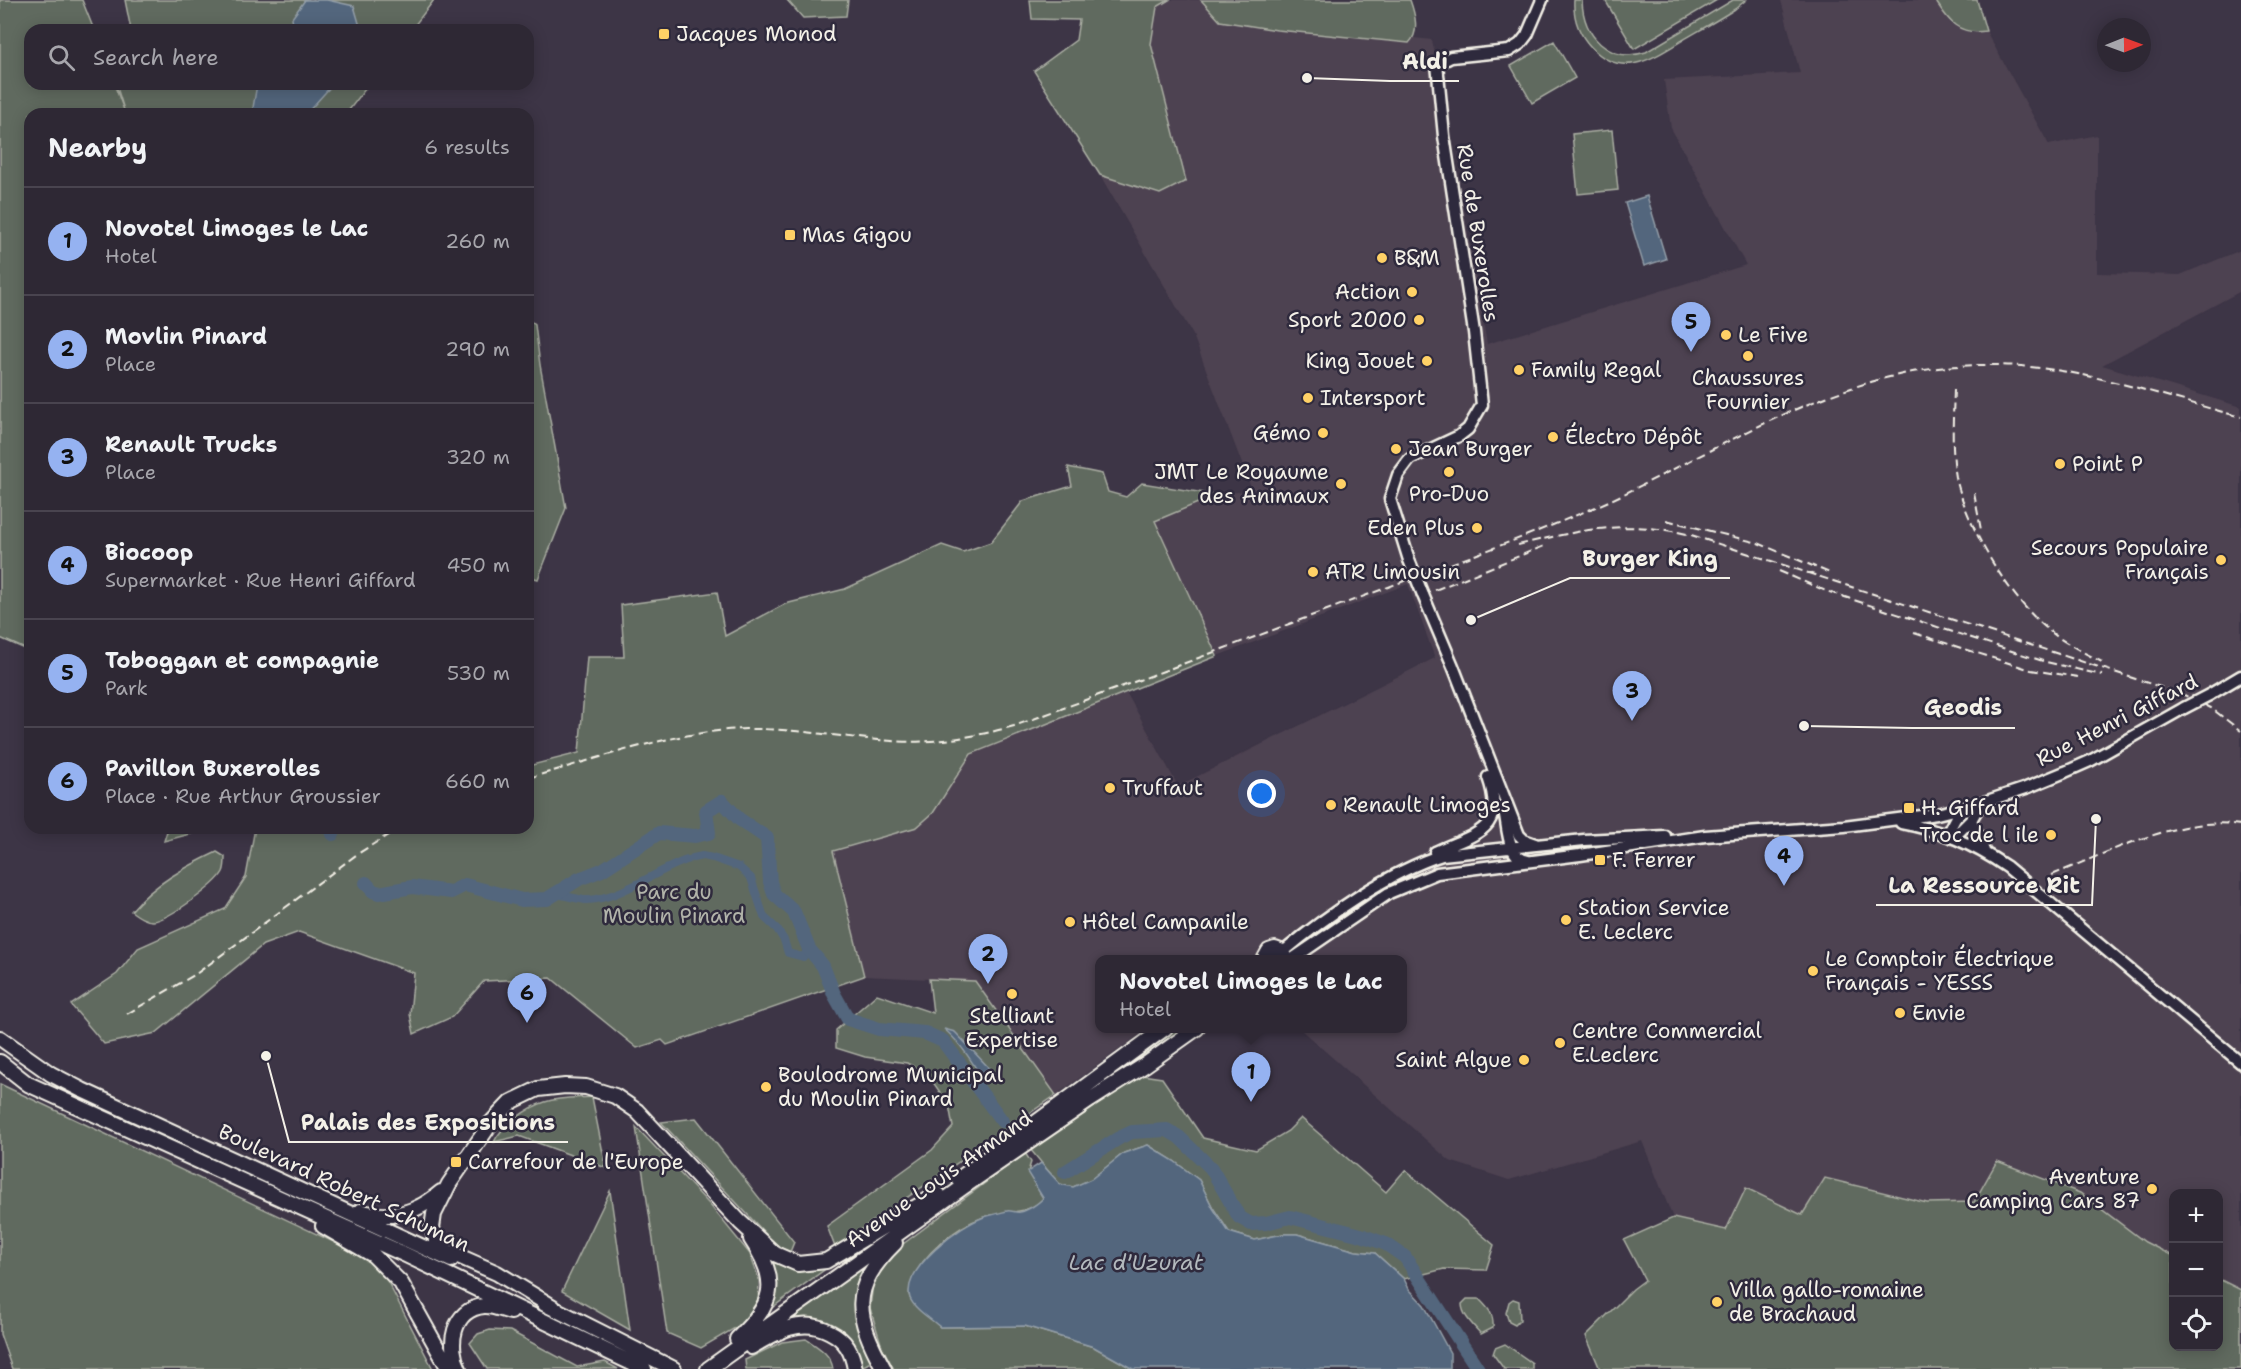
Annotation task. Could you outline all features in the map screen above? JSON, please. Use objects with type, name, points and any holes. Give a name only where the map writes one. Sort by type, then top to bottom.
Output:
[{"type":"main road","points":[[1266,955],[1271,950],[1282,955]]},
{"type":"main road","name":"Avenue Louis Armand","points":[[735,1341],[1159,1033]]},
{"type":"main road","name":"Avenue Louis Armand","points":[[708,1369],[966,1185],[1191,1033]]},
{"type":"main road","name":"Boulevard Robert Schuman","points":[[0,1038],[51,1074],[82,1090],[553,1307],[671,1367]]},
{"type":"main road","name":"Boulevard Robert Schuman","points":[[0,1062],[28,1084],[396,1250],[644,1369]]},
{"type":"main road","points":[[553,1307],[497,1273],[447,1251],[441,1246],[432,1228],[434,1214],[449,1184],[491,1122],[511,1102],[538,1089],[565,1086],[586,1087],[615,1096],[637,1111],[740,1222],[775,1254],[798,1264],[826,1261],[938,1194]]},
{"type":"main road","points":[[306,1193],[375,1216],[391,1216],[407,1214],[427,1204],[449,1184]]},
{"type":"main road","points":[[251,1185],[373,1255],[401,1283],[449,1369]]},
{"type":"main road","points":[[884,1369],[866,1334],[862,1318],[863,1291],[873,1267],[920,1220]]},
{"type":"main road","points":[[696,1369],[735,1341],[763,1311],[769,1295],[769,1278],[765,1261],[740,1222]]},
{"type":"main road","points":[[459,1369],[452,1348],[452,1335],[460,1320],[471,1310],[483,1306],[494,1307],[561,1328]]},
{"type":"main road","points":[[717,1369],[783,1329],[808,1324],[820,1326],[842,1338],[853,1356],[855,1369]]},
{"type":"street","name":"Rue de Buxerolles","points":[[1478,730],[1409,560],[1390,499],[1398,475],[1410,459],[1459,436],[1475,420],[1482,405],[1476,345],[1444,136],[1437,64],[1451,57],[1509,51],[1527,35],[1542,0]]},
{"type":"street","name":"Rue Henri Giffard","points":[[1892,821],[1951,811],[2026,788],[2090,761],[2241,676]]},
{"type":"street","points":[[1478,730],[1519,835],[1531,843],[1539,844]]},
{"type":"street","points":[[1288,955],[1359,897],[1435,852],[1477,833],[1492,817],[1495,809],[1494,793],[1483,762],[1478,730]]},
{"type":"street","points":[[1503,797],[1512,847],[1516,856],[1523,862]]},
{"type":"street","points":[[1950,836],[1971,820],[1977,804]]},
{"type":"street","points":[[1950,836],[1956,817],[1977,804]]},
{"type":"street","points":[[1971,820],[1984,852]]},
{"type":"street","points":[[1289,955],[1389,893],[1437,873],[1705,836],[1892,821],[1925,827],[1950,836],[1984,852],[2007,867],[2241,1063]]},
{"type":"street","points":[[1423,861],[1442,855],[1539,844],[1639,837],[1705,836]]},
{"type":"street","points":[[1523,862],[1551,843]]},
{"type":"shaded area","points":[[1169,0],[1201,0],[1277,30],[1409,43],[1414,38],[1432,40],[1487,344],[1746,265],[1671,128],[1664,80],[1800,73],[1781,0],[1935,0],[1951,24],[1972,33],[1986,31],[2049,145],[2097,135],[2097,273],[2180,275],[2241,250],[2241,291],[2102,365],[2241,407],[2241,668],[2230,674],[2241,687],[2241,1290],[2223,1281],[2223,1189],[2169,1189],[2169,1254],[2145,1242],[2080,1193],[1996,1161],[1974,1202],[1927,1203],[1825,1178],[1803,1215],[1726,1230],[1673,1218],[1642,1141],[1509,1180],[1450,1161],[1305,1033],[1407,1033],[1407,955],[1095,955],[1095,1033],[1141,1033],[1056,1095],[975,981],[864,976],[833,851],[870,842],[933,813],[971,754],[1126,692],[1178,786],[1435,658],[1408,584],[1217,656],[1155,521],[1217,495],[1252,490],[1193,335],[1100,175],[1160,194],[1186,181],[1151,44],[1157,7]]},
{"type":"green space","points":[[0,0],[82,0],[92,24],[24,24],[24,90],[116,90],[123,108],[24,108],[24,648],[0,638]]},
{"type":"green space","points":[[125,0],[434,0],[416,24],[130,24]]},
{"type":"green space","points":[[787,0],[848,0],[846,16],[803,18]]},
{"type":"green space","points":[[1030,0],[1169,0],[1157,7],[1151,44],[1186,181],[1160,194],[1100,175],[1034,71],[1076,40],[1079,20],[1032,19]]},
{"type":"green space","points":[[1201,0],[1410,0],[1415,17],[1415,28],[1409,43],[1277,30],[1220,21]]},
{"type":"green space","points":[[1574,0],[1582,0],[1587,25],[1600,44],[1621,54],[1633,55],[1646,52],[1733,0],[1746,0],[1729,13],[1660,54],[1637,63],[1626,64],[1614,63],[1591,47],[1583,37],[1578,25]]},
{"type":"green space","points":[[1605,0],[1717,0],[1634,49]]},
{"type":"green space","points":[[1935,0],[1977,0],[1986,31],[1961,29],[1950,21]]},
{"type":"green space","points":[[1554,41],[1575,78],[1532,103],[1511,66]]},
{"type":"green space","points":[[118,90],[364,90],[351,108],[123,108]]},
{"type":"green space","points":[[1612,130],[1618,190],[1578,194],[1572,134]]},
{"type":"green space","points":[[534,324],[566,508],[538,579],[534,578]]},
{"type":"green space","name":"Parc du Moulin Pinard","points":[[1068,467],[1102,474],[1108,492],[1126,497],[1142,483],[1217,495],[1155,521],[1217,656],[971,754],[933,813],[917,827],[833,851],[864,976],[667,1045],[662,1040],[637,1048],[551,978],[484,981],[452,1017],[414,1034],[410,1014],[414,973],[299,932],[263,945],[156,1033],[104,1044],[71,1005],[117,974],[138,948],[225,909],[246,877],[254,834],[534,834],[534,764],[579,753],[587,657],[624,657],[621,605],[717,592],[725,636],[785,604],[845,589],[942,545],[963,552],[991,542],[1023,501],[1072,486]]},
{"type":"green space","points":[[166,834],[190,834],[164,841]]},
{"type":"green space","points":[[217,852],[225,857],[223,872],[191,901],[169,915],[153,921],[144,919],[131,911],[150,892],[171,877]]},
{"type":"green space","points":[[929,979],[975,981],[1056,1095],[835,1247],[827,1226],[932,1150],[953,1127],[949,1105],[928,1075],[907,1063],[865,1057],[836,1048],[836,1030],[877,994],[933,1013]]},
{"type":"green space","points":[[1164,1033],[1184,1033],[884,1237]]},
{"type":"green space","points":[[1142,1075],[1162,1078],[1203,1138],[1256,1150],[1288,1131],[1301,1118],[1386,1192],[1405,1170],[1494,1245],[1486,1270],[1444,1269],[1404,1279],[1375,1253],[1356,1251],[1297,1234],[1283,1234],[1255,1240],[1229,1232],[1213,1208],[1199,1180],[1148,1145],[1124,1153],[1091,1180],[1073,1187],[1059,1184],[1030,1149]]},
{"type":"green space","points":[[0,1084],[378,1263],[433,1369],[12,1369],[0,1334]]},
{"type":"green space","points":[[592,1097],[606,1168],[519,1136],[494,1142],[509,1124],[539,1104],[557,1099]]},
{"type":"green space","points":[[696,1118],[794,1242],[790,1252],[777,1246],[661,1122]]},
{"type":"green space","points":[[636,1127],[710,1205],[750,1254],[759,1279],[758,1306],[742,1324],[701,1348],[667,1333]]},
{"type":"green space","points":[[1025,1153],[1031,1162],[1028,1172],[1044,1198],[1024,1210],[984,1217],[940,1243],[916,1273],[911,1284],[910,1298],[940,1327],[1025,1326],[1094,1347],[1133,1369],[894,1369],[882,1347],[870,1308],[874,1276],[891,1253]]},
{"type":"green space","points":[[1997,1161],[2080,1193],[2145,1242],[2169,1254],[2169,1351],[2223,1351],[2223,1281],[2241,1290],[2241,1369],[1600,1369],[1586,1336],[1645,1280],[1624,1240],[1673,1218],[1726,1230],[1746,1188],[1802,1215],[1825,1178],[1927,1203],[1974,1202]]},
{"type":"green space","points":[[610,1191],[630,1330],[562,1291]]},
{"type":"green space","points":[[765,1251],[786,1264],[845,1255],[766,1312]]},
{"type":"green space","points":[[872,1260],[860,1292],[876,1359],[860,1368],[845,1336],[788,1322]]},
{"type":"green space","points":[[1467,1299],[1479,1299],[1486,1306],[1492,1315],[1493,1328],[1481,1334],[1462,1308],[1462,1304]]},
{"type":"green space","points":[[1513,1299],[1519,1301],[1520,1320],[1515,1325],[1509,1322],[1506,1313],[1509,1302]]},
{"type":"green space","points":[[490,1330],[510,1331],[577,1367],[605,1362],[618,1369],[487,1369],[470,1343],[478,1334]]},
{"type":"green space","points":[[806,1339],[827,1355],[833,1369],[746,1369],[745,1360],[782,1342]]},
{"type":"green space","points":[[1505,1344],[1532,1363],[1532,1369],[1504,1369],[1493,1354],[1495,1348]]},
{"type":"water","points":[[305,0],[327,0],[354,6],[359,24],[293,24],[292,18]]},
{"type":"water","points":[[256,90],[328,90],[311,108],[253,108]]},
{"type":"water","points":[[1647,196],[1666,259],[1644,266],[1625,203]]},
{"type":"water","points":[[944,1029],[955,1032],[989,1068],[980,1075],[964,1050]]},
{"type":"water","name":"Lac d'Uzurat","points":[[1148,1145],[1199,1180],[1213,1208],[1229,1232],[1255,1240],[1283,1234],[1297,1234],[1356,1251],[1375,1253],[1404,1279],[1409,1289],[1424,1305],[1450,1353],[1450,1369],[1133,1369],[1094,1347],[1025,1326],[940,1327],[912,1302],[910,1287],[915,1274],[923,1262],[948,1238],[984,1217],[1007,1211],[1023,1211],[1043,1198],[1027,1172],[1041,1163],[1060,1184],[1073,1187],[1091,1179],[1124,1153]]},
{"type":"waterway","points":[[366,883],[373,891],[379,893],[412,887],[451,892],[465,885],[522,900],[547,899],[579,879],[602,870],[659,833],[695,836],[709,833],[706,811],[722,801],[739,819],[767,838],[770,882],[774,894],[794,912],[809,949],[823,966],[834,994],[848,1019],[879,1029],[925,1033],[943,1041],[1002,1121]]},
{"type":"waterway","points":[[693,858],[702,856],[713,858],[739,867],[751,878],[764,917],[777,929],[788,953],[803,957],[809,949]]},
{"type":"waterway","points":[[557,894],[585,900],[610,896],[687,860]]},
{"type":"waterway","points":[[1065,1172],[1132,1132],[1167,1130],[1179,1137],[1211,1168],[1239,1217],[1251,1224],[1290,1217],[1361,1235],[1386,1244],[1405,1257],[1478,1369]]},
{"type":"railway","points":[[534,776],[663,740],[718,731],[783,730],[907,742],[969,736],[1014,726],[1497,547],[1618,496],[1801,407],[1848,389],[1896,375],[1947,367],[2024,366],[2132,386],[2241,417]]},
{"type":"railway","points":[[1954,390],[1954,466],[1962,497],[1980,540],[2005,582],[2035,618],[2063,640],[2102,662]]},
{"type":"railway","points":[[1974,493],[1981,530]]},
{"type":"railway","points":[[1666,520],[1758,543],[1832,574]]},
{"type":"railway","points":[[1518,545],[1604,528],[1646,528],[1691,535],[2182,694],[2211,708],[2241,731]]},
{"type":"railway","points":[[1435,590],[1544,546]]},
{"type":"railway","points":[[1779,571],[1826,591],[2046,662],[2102,675]]},
{"type":"railway","points":[[1914,633],[2031,670],[2078,677]]},
{"type":"railway","points":[[2052,875],[2120,847],[2169,831],[2218,823],[2241,825]]},
{"type":"railway","points":[[127,1014],[196,974],[356,855],[389,834]]},
{"type":"place","name":"Jacques Monod","points":[[664,34]]},
{"type":"place","name":"Aldi","points":[[1307,78]]},
{"type":"place","name":"Mas Gigou","points":[[790,235]]},
{"type":"place","name":"B&M","points":[[1382,258]]},
{"type":"place","name":"Action","points":[[1412,292]]},
{"type":"place","name":"Sport 2000","points":[[1419,320]]},
{"type":"place","name":"Le Five","points":[[1726,335]]},
{"type":"place","name":"Toboggan et compagnie","points":[[1691,352]]},
{"type":"place","name":"Chaussures Fournier","points":[[1748,356]]},
{"type":"place","name":"King Jouet","points":[[1427,361]]},
{"type":"place","name":"Family Regal","points":[[1519,370]]},
{"type":"place","name":"Intersport","points":[[1308,398]]},
{"type":"place","name":"Gémo","points":[[1323,433]]},
{"type":"place","name":"Électro Dépôt","points":[[1553,437]]},
{"type":"place","name":"Jean Burger","points":[[1396,449]]},
{"type":"place","name":"Point P","points":[[2060,464]]},
{"type":"place","name":"Pro-Duo","points":[[1449,472]]},
{"type":"place","name":"JMT Le Royaume des Animaux","points":[[1341,484]]},
{"type":"place","name":"Eden Plus","points":[[1477,528]]},
{"type":"place","name":"Secours Populaire Français","points":[[2221,560]]},
{"type":"place","name":"ATR Limousin","points":[[1313,572]]},
{"type":"place","name":"Burger King","points":[[1471,620]]},
{"type":"place","name":"Renault Trucks","points":[[1632,721]]},
{"type":"place","name":"Geodis","points":[[1804,726]]},
{"type":"place","name":"Truffaut","points":[[1110,788]]},
{"type":"place","name":"Renault Limoges","points":[[1331,805]]},
{"type":"place","name":"H. Giffard","points":[[1909,808]]},
{"type":"place","name":"La Ressource Rit","points":[[2096,819]]},
{"type":"place","name":"Troc de l ile","points":[[2051,835]]},
{"type":"place","name":"F. Ferrer","points":[[1600,860]]},
{"type":"place","name":"Biocoop","points":[[1784,886]]},
{"type":"place","name":"Station Service E. Leclerc","points":[[1566,920]]},
{"type":"place","name":"Hôtel Campanile","points":[[1070,922]]},
{"type":"place","name":"Le Comptoir Électrique Français - YESSS","points":[[1813,971]]},
{"type":"place","name":"Movlin Pinard","points":[[988,984]]},
{"type":"place","name":"Stelliant Expertise","points":[[1012,994]]},
{"type":"place","name":"Envie","points":[[1900,1013]]},
{"type":"place","name":"Pavillon Buxerolles","points":[[527,1023]]},
{"type":"place","name":"Centre Commercial E.Leclerc","points":[[1560,1043]]},
{"type":"place","name":"Palais des Expositions","points":[[266,1056]]},
{"type":"place","name":"Saint Algue","points":[[1524,1060]]},
{"type":"place","name":"Boulodrome Municipal du Moulin Pinard","points":[[766,1087]]},
{"type":"place","name":"Novotel Limoges le Lac","points":[[1251,1102]]},
{"type":"place","name":"Carrefour de l'Europe","points":[[456,1162]]},
{"type":"place","name":"Aventure Camping Cars 87","points":[[2152,1189]]},
{"type":"place","name":"Villa gallo-romaine de Brachaud","points":[[1717,1302]]}]
